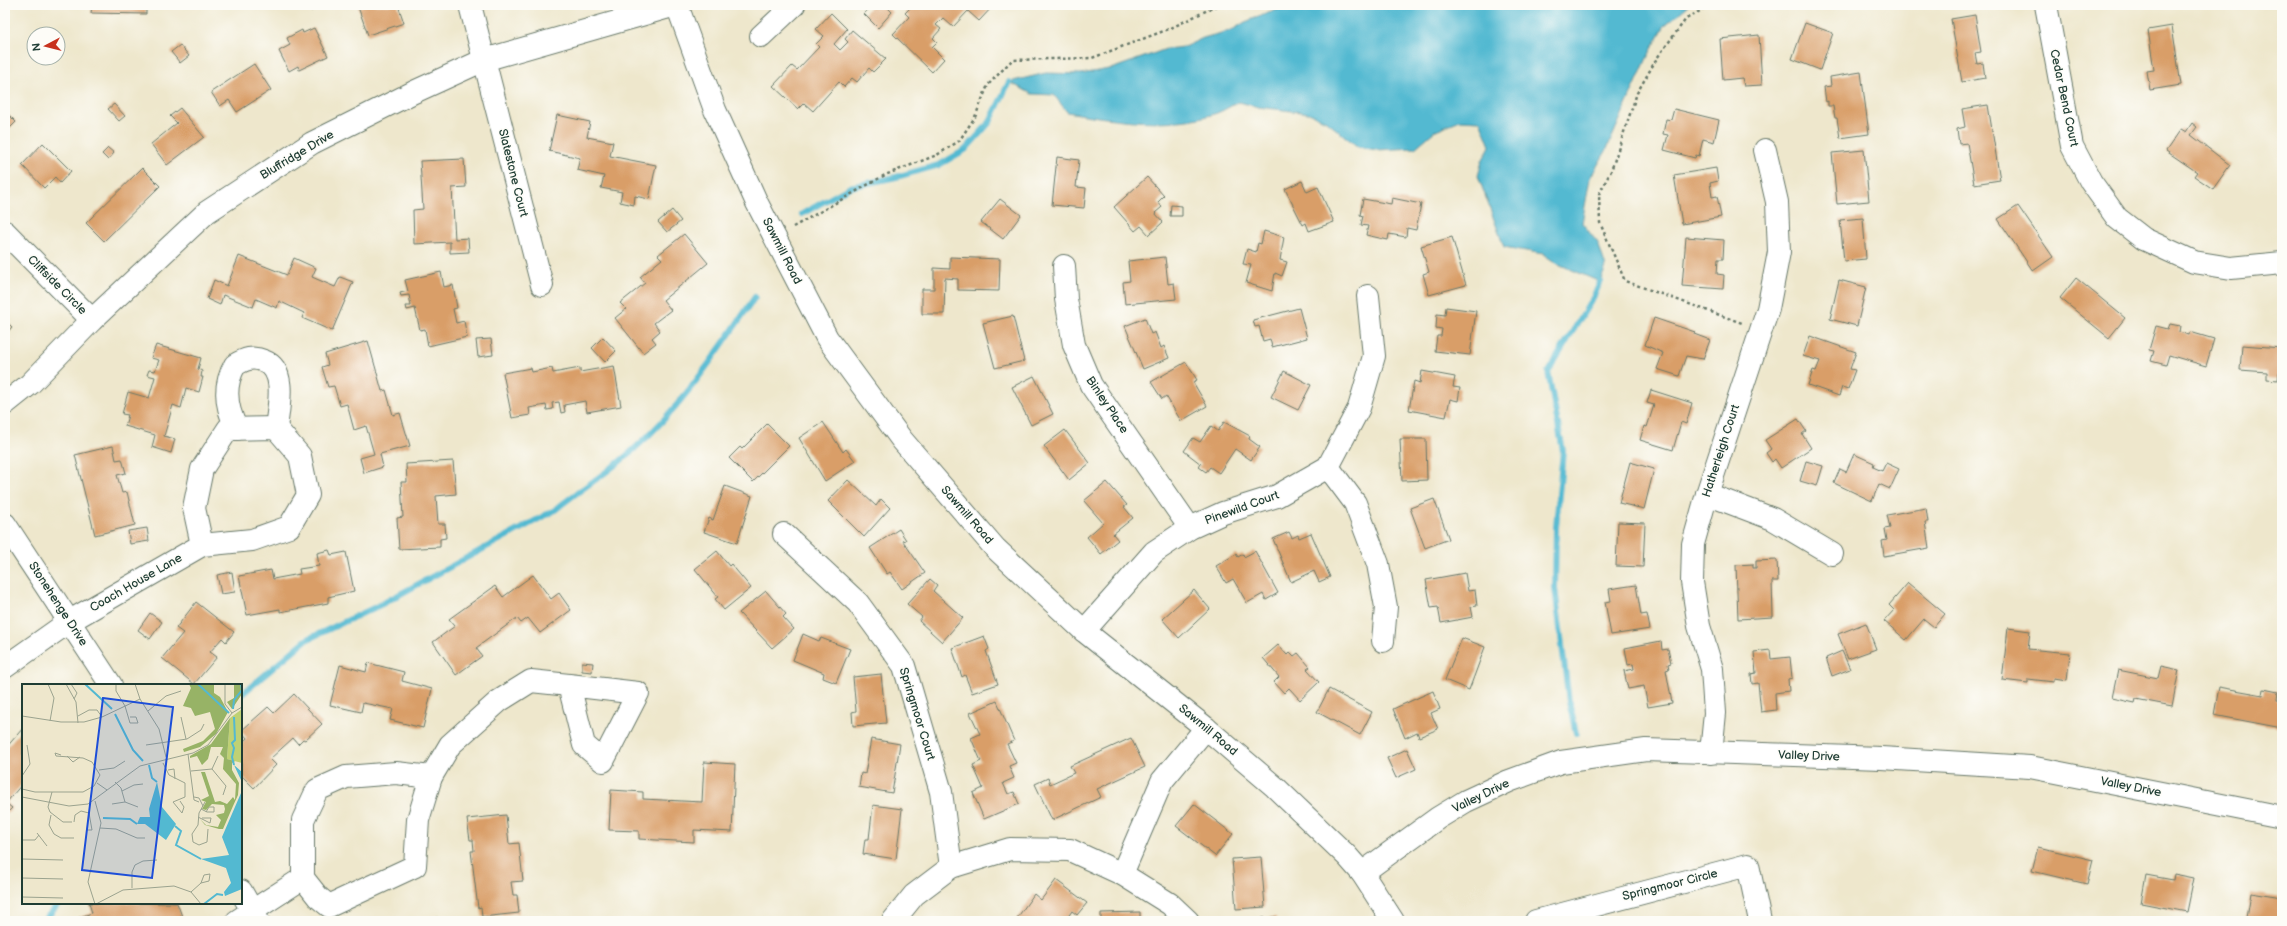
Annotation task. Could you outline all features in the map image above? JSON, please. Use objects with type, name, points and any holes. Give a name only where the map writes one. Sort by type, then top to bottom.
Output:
[{"type":"street","name":"Slatestone Court","points":[[470,5],[542,285]]},
{"type":"street","name":"Bluffridge Drive","points":[[5,404],[30,384],[92,320],[207,212],[312,143],[414,92],[484,60],[676,5]]},
{"type":"street","name":"Sawmill Road","points":[[676,5],[715,110],[757,203],[827,338],[902,440],[995,548],[1084,631],[1206,728],[1275,787],[1347,856],[1362,872],[1393,921]]},
{"type":"street","points":[[761,36],[794,5]]},
{"type":"street","name":"Cedar Bend Court","points":[[2046,5],[2072,146],[2091,182],[2117,218],[2144,239],[2194,262],[2231,268],[2282,263]]},
{"type":"street","name":"Hatherleigh Court","points":[[1711,753],[1715,713],[1712,669],[1699,626],[1692,582],[1692,544],[1768,309],[1779,252],[1777,202],[1766,150]]},
{"type":"street","name":"Cliffside Circle","points":[[5,232],[92,320]]},
{"type":"street","name":"Binley Place","points":[[1064,266],[1066,299],[1074,345],[1091,385],[1190,528]]},
{"type":"street","points":[[1368,296],[1374,356],[1359,408],[1328,467],[1355,503],[1378,564],[1386,607],[1383,641]]},
{"type":"street","points":[[202,545],[194,508],[202,469],[228,429],[237,429],[276,428],[280,389],[275,369],[270,363],[252,358],[235,365],[227,383],[230,411],[237,429]]},
{"type":"street","name":"Coach House Lane","points":[[7,661],[70,621],[202,545],[252,540],[290,527],[308,495],[300,456],[276,428]]},
{"type":"street","name":"Pinewild Court","points":[[1084,631],[1154,552],[1190,528],[1224,513],[1277,496],[1328,467]]},
{"type":"street","points":[[1707,494],[1773,519],[1832,554]]},
{"type":"street","name":"Stonehenge Drive","points":[[5,524],[110,684]]},
{"type":"street","name":"Springmoor Court","points":[[784,534],[858,603],[904,666],[941,792],[951,867]]},
{"type":"street","points":[[431,777],[396,773],[346,777],[317,790],[303,820],[303,878],[318,897],[329,906],[415,866],[418,820],[431,777],[450,745],[499,701],[531,681],[569,685]]},
{"type":"street","points":[[1122,874],[1162,781],[1206,728]]},
{"type":"street","name":"Valley Drive","points":[[1362,872],[1407,839],[1466,801],[1509,781],[1561,762],[1646,750],[1881,758],[2030,767],[2282,817]]},
{"type":"street","points":[[893,921],[914,895],[951,867],[1010,849],[1070,850],[1122,874],[1170,904],[1188,921]]},
{"type":"street","name":"Springmoor Circle","points":[[1536,921],[1748,865],[1760,921]]},
{"type":"street","points":[[242,894],[250,918],[303,878]]},
{"type":"path","points":[[776,238],[885,175],[937,155],[959,141],[975,117],[988,86],[1012,60],[1092,58],[1169,29],[1218,5]]},
{"type":"path","points":[[1710,5],[1686,19],[1657,58],[1636,93],[1611,172],[1599,194],[1600,223],[1625,281],[1761,329]]},
{"type":"water","points":[[1289,5],[1689,5],[1665,25],[1647,58],[1606,151],[1590,178],[1582,223],[1598,243],[1606,267],[1600,282],[1556,263],[1543,254],[1504,247],[1478,176],[1482,161],[1490,146],[1480,121],[1460,120],[1436,130],[1415,148],[1377,150],[1358,147],[1326,121],[1309,113],[1258,107],[1239,102],[1217,113],[1181,121],[1143,122],[1123,120],[1067,112],[1054,95],[1032,94],[1009,82],[1046,73],[1081,74],[1114,68],[1166,49],[1184,47],[1203,38],[1232,30],[1245,22]]},
{"type":"building","points":[[92,5],[146,5],[146,14],[91,13]]},
{"type":"building","points":[[308,5],[320,5],[321,7],[311,11]]},
{"type":"building","points":[[365,5],[398,5],[404,23],[368,35],[358,7]]},
{"type":"building","points":[[872,5],[885,5],[892,12],[878,28],[864,14]]},
{"type":"building","points":[[913,5],[994,5],[979,21],[968,11],[953,27],[943,18],[936,25],[941,29],[933,38],[937,42],[932,47],[944,59],[932,72],[893,34],[909,17],[905,13]]},
{"type":"building","points":[[831,13],[847,29],[834,44],[840,50],[848,42],[845,39],[852,30],[886,59],[873,72],[869,68],[857,82],[852,78],[844,87],[839,82],[813,111],[804,103],[798,109],[773,86],[792,66],[797,70],[819,47],[816,44],[824,36],[816,29]]},
{"type":"building","points":[[1975,15],[1981,52],[1975,53],[1977,64],[1983,63],[1985,78],[1962,82],[1951,19]]},
{"type":"building","points":[[1805,23],[1833,33],[1820,70],[1792,59]]},
{"type":"building","points":[[2172,26],[2181,85],[2150,90],[2147,71],[2154,70],[2148,30]]},
{"type":"building","points":[[314,28],[328,56],[299,70],[298,66],[289,71],[279,51],[290,45],[287,38],[302,30],[303,33]]},
{"type":"building","points":[[1759,35],[1762,85],[1744,86],[1742,78],[1723,80],[1720,39]]},
{"type":"building","points":[[180,45],[189,56],[180,63],[171,52]]},
{"type":"building","points":[[254,64],[271,90],[237,112],[229,100],[220,106],[211,92]]},
{"type":"building","points":[[1861,72],[1869,134],[1840,138],[1837,118],[1835,118],[1833,106],[1828,106],[1828,101],[1826,102],[1824,87],[1831,86],[1830,77]]},
{"type":"building","points":[[114,104],[125,116],[119,121],[108,109]]},
{"type":"building","points":[[1988,105],[2000,180],[1974,184],[1967,143],[1959,144],[1957,129],[1965,127],[1962,109]]},
{"type":"building","points":[[180,108],[204,137],[167,165],[151,144],[177,123],[170,116]]},
{"type":"building","points":[[1674,109],[1719,120],[1714,142],[1703,139],[1699,156],[1696,155],[1695,158],[1664,150],[1668,135],[1663,134],[1666,119],[1671,120]]},
{"type":"building","points":[[5,111],[16,122],[5,133]]},
{"type":"building","points":[[557,115],[590,122],[587,137],[613,142],[610,156],[656,165],[649,199],[635,196],[634,205],[620,202],[622,192],[601,188],[604,176],[577,170],[580,158],[549,151]]},
{"type":"building","points":[[2192,123],[2197,127],[2191,135],[2230,165],[2213,189],[2194,176],[2197,172],[2166,151],[2181,129],[2186,132]]},
{"type":"building","points":[[43,143],[71,171],[60,183],[55,177],[44,188],[22,165]]},
{"type":"building","points":[[108,148],[114,153],[108,160],[102,154]]},
{"type":"building","points":[[1864,150],[1869,201],[1837,204],[1832,153]]},
{"type":"building","points":[[1057,157],[1079,160],[1076,187],[1086,188],[1084,208],[1052,205]]},
{"type":"building","points":[[464,159],[466,187],[452,188],[455,239],[468,238],[469,252],[450,253],[450,242],[414,244],[413,210],[423,209],[420,161]]},
{"type":"building","points":[[142,168],[160,186],[104,241],[86,223]]},
{"type":"building","points":[[1716,168],[1718,181],[1710,183],[1712,197],[1717,196],[1721,217],[1682,224],[1674,175]]},
{"type":"building","points":[[1147,177],[1164,196],[1158,202],[1162,207],[1155,213],[1163,222],[1149,235],[1141,226],[1135,231],[1114,207]]},
{"type":"building","points":[[1302,181],[1307,192],[1318,187],[1334,222],[1309,231],[1306,223],[1303,225],[1285,189]]},
{"type":"building","points":[[1392,198],[1421,204],[1416,230],[1407,228],[1406,237],[1389,234],[1388,240],[1366,235],[1368,226],[1361,225],[1363,216],[1360,215],[1363,199],[1391,204]]},
{"type":"building","points":[[1000,199],[1021,215],[1003,239],[981,222]]},
{"type":"building","points":[[1171,205],[1182,206],[1182,216],[1170,216]]},
{"type":"building","points":[[2018,206],[2053,257],[2033,271],[1998,219]]},
{"type":"building","points":[[672,210],[681,221],[667,232],[658,222]]},
{"type":"building","points":[[1863,218],[1866,259],[1844,261],[1840,220]]},
{"type":"building","points":[[1264,231],[1284,237],[1280,260],[1287,262],[1282,276],[1275,273],[1272,291],[1246,283],[1251,265],[1243,264],[1247,249],[1256,252],[1258,243],[1261,244]]},
{"type":"building","points":[[684,234],[708,263],[663,300],[671,310],[654,323],[660,331],[652,338],[656,343],[643,353],[615,318],[626,309],[620,303],[645,283],[640,277],[662,259],[658,255]]},
{"type":"building","points":[[1452,237],[1466,285],[1429,295],[1423,274],[1429,272],[1421,246]]},
{"type":"building","points":[[1686,237],[1724,240],[1723,259],[1718,259],[1717,274],[1724,275],[1723,289],[1682,286]]},
{"type":"building","points":[[239,256],[287,275],[294,258],[316,268],[312,277],[335,287],[340,277],[353,282],[332,331],[302,318],[304,313],[279,301],[277,308],[256,299],[253,307],[223,295],[220,305],[207,299],[214,280],[227,286]]},
{"type":"building","points":[[950,257],[1000,259],[999,291],[958,290],[958,279],[945,278],[944,314],[922,314],[922,289],[934,289],[934,268],[950,269]]},
{"type":"building","points":[[1165,257],[1168,284],[1174,283],[1176,299],[1125,304],[1123,282],[1130,281],[1128,261]]},
{"type":"building","points":[[441,272],[444,287],[453,285],[457,308],[453,309],[456,323],[464,321],[467,337],[428,346],[425,329],[420,330],[415,308],[407,310],[406,306],[411,306],[409,295],[401,296],[400,293],[408,291],[405,280]]},
{"type":"building","points":[[2076,278],[2125,318],[2109,338],[2060,298]]},
{"type":"building","points":[[1839,280],[1866,287],[1857,326],[1830,319]]},
{"type":"building","points":[[1446,307],[1476,311],[1470,355],[1435,351],[1437,336],[1441,336],[1442,329],[1436,328],[1437,314],[1445,315]]},
{"type":"building","points":[[1299,308],[1307,338],[1272,347],[1270,339],[1263,341],[1259,326],[1255,327],[1253,320]]},
{"type":"building","points":[[1013,316],[1024,361],[995,368],[983,323]]},
{"type":"building","points":[[1145,318],[1151,334],[1155,332],[1161,348],[1164,346],[1169,358],[1143,369],[1125,326]]},
{"type":"building","points":[[1654,318],[1695,332],[1694,334],[1710,340],[1703,359],[1686,356],[1679,376],[1657,369],[1663,353],[1645,345]]},
{"type":"building","points":[[5,320],[12,327],[5,335]]},
{"type":"building","points":[[2170,324],[2180,326],[2179,332],[2189,335],[2190,332],[2214,339],[2206,366],[2169,355],[2166,365],[2151,361],[2154,351],[2149,350],[2156,326],[2168,329]]},
{"type":"building","points":[[1810,336],[1856,352],[1850,369],[1855,370],[1848,389],[1842,387],[1839,396],[1808,385],[1813,370],[1816,371],[1820,361],[1803,356]]},
{"type":"building","points":[[603,337],[616,351],[605,362],[592,348]]},
{"type":"building","points":[[491,339],[493,355],[478,357],[476,340]]},
{"type":"building","points":[[368,341],[382,391],[386,390],[393,415],[400,413],[410,446],[380,454],[383,467],[364,473],[360,458],[374,454],[366,426],[354,430],[347,404],[340,406],[334,386],[328,387],[322,367],[328,365],[325,354]]},
{"type":"building","points":[[156,345],[201,358],[198,369],[202,371],[201,377],[203,377],[199,392],[186,388],[181,408],[173,405],[164,436],[175,439],[171,453],[152,447],[155,435],[125,426],[128,415],[122,414],[128,392],[149,398],[155,377],[147,375],[149,370],[155,371],[159,360],[151,358]]},
{"type":"building","points":[[2242,345],[2282,348],[2282,373],[2279,372],[2278,380],[2267,379],[2267,372],[2240,370]]},
{"type":"building","points":[[1186,362],[1197,380],[1193,382],[1207,406],[1181,421],[1166,396],[1162,399],[1151,382]]},
{"type":"building","points":[[614,366],[621,406],[587,412],[585,401],[564,405],[565,412],[561,413],[559,402],[552,403],[553,409],[547,410],[546,405],[529,408],[530,415],[512,418],[503,373],[531,368],[532,372],[552,368],[553,373],[580,368],[580,372]]},
{"type":"building","points":[[1284,371],[1311,385],[1298,410],[1271,397]]},
{"type":"building","points":[[1422,371],[1455,377],[1453,387],[1460,388],[1458,401],[1450,399],[1446,417],[1409,410],[1414,381],[1420,383]]},
{"type":"building","points":[[1034,376],[1053,414],[1031,425],[1012,387]]},
{"type":"building","points":[[1651,390],[1692,403],[1686,424],[1681,422],[1673,450],[1640,440],[1644,426],[1647,427],[1654,405],[1647,403]]},
{"type":"building","points":[[1798,419],[1806,431],[1802,434],[1811,448],[1781,468],[1775,459],[1772,462],[1766,453],[1771,449],[1765,440]]},
{"type":"building","points":[[823,422],[843,452],[846,449],[855,461],[825,481],[799,438]]},
{"type":"building","points":[[1224,422],[1250,436],[1249,439],[1260,447],[1251,460],[1235,449],[1219,473],[1210,467],[1206,472],[1199,467],[1201,464],[1184,451],[1193,438],[1200,442],[1211,426],[1218,431]]},
{"type":"building","points":[[767,424],[789,446],[753,482],[729,458],[740,447],[742,449]]},
{"type":"building","points":[[1065,430],[1090,463],[1069,480],[1044,446]]},
{"type":"building","points":[[1400,439],[1426,439],[1427,480],[1402,481]]},
{"type":"building","points":[[113,446],[116,460],[122,459],[126,473],[117,475],[122,493],[127,492],[135,525],[95,535],[75,455]]},
{"type":"building","points":[[1854,454],[1874,463],[1873,467],[1882,471],[1886,463],[1899,469],[1890,489],[1879,484],[1872,501],[1834,483],[1840,469],[1846,472]]},
{"type":"building","points":[[453,461],[456,494],[436,496],[438,524],[445,524],[446,538],[440,539],[440,547],[399,549],[397,518],[403,517],[401,482],[407,482],[406,464]]},
{"type":"building","points":[[1806,461],[1823,466],[1817,486],[1800,481]]},
{"type":"building","points":[[1630,462],[1654,469],[1644,509],[1619,503]]},
{"type":"building","points":[[848,480],[876,506],[881,499],[890,508],[864,537],[828,501]]},
{"type":"building","points":[[1107,482],[1127,505],[1124,507],[1133,518],[1113,534],[1118,540],[1101,554],[1087,537],[1103,523],[1084,501]]},
{"type":"building","points":[[725,486],[752,496],[737,543],[704,532],[709,518],[713,520]]},
{"type":"building","points":[[1434,499],[1449,539],[1425,548],[1410,508]]},
{"type":"building","points":[[1926,508],[1928,522],[1925,522],[1929,548],[1884,556],[1882,541],[1887,540],[1885,529],[1890,528],[1887,515]]},
{"type":"building","points":[[1618,522],[1645,523],[1643,567],[1616,566]]},
{"type":"building","points":[[147,528],[149,541],[130,544],[128,531]]},
{"type":"building","points":[[899,529],[906,540],[903,541],[925,573],[902,589],[890,572],[887,574],[870,548]]},
{"type":"building","points":[[1289,532],[1292,538],[1298,535],[1299,538],[1311,533],[1330,577],[1319,582],[1314,571],[1291,582],[1273,539]]},
{"type":"building","points":[[329,550],[331,555],[346,552],[354,591],[328,597],[328,603],[280,612],[280,609],[247,615],[239,576],[271,570],[273,579],[300,574],[299,569],[319,566],[317,553]]},
{"type":"building","points":[[717,551],[729,566],[731,564],[751,588],[724,610],[715,599],[718,597],[695,569]]},
{"type":"building","points":[[1255,551],[1278,593],[1266,600],[1263,594],[1247,603],[1233,579],[1226,583],[1216,566],[1236,554],[1238,557],[1243,554],[1244,557]]},
{"type":"building","points":[[1777,560],[1778,581],[1772,581],[1773,617],[1738,619],[1736,565],[1753,564],[1753,568],[1756,568],[1756,561]]},
{"type":"building","points":[[232,572],[235,592],[221,594],[217,575]]},
{"type":"building","points":[[1465,573],[1468,591],[1475,590],[1477,606],[1471,607],[1473,617],[1441,623],[1438,607],[1431,608],[1426,580]]},
{"type":"building","points":[[533,575],[551,599],[559,593],[571,610],[540,633],[528,618],[521,623],[517,618],[476,648],[482,656],[456,675],[433,642],[455,626],[449,619],[495,586],[503,597]]},
{"type":"building","points":[[930,579],[937,585],[933,591],[963,618],[942,642],[919,621],[922,617],[907,604]]},
{"type":"building","points":[[1908,583],[1945,614],[1934,627],[1924,619],[1906,640],[1884,621],[1894,610],[1889,605]]},
{"type":"building","points":[[1636,585],[1641,615],[1647,614],[1650,629],[1611,635],[1605,602],[1611,601],[1609,589]]},
{"type":"building","points":[[1194,590],[1210,609],[1179,638],[1162,619]]},
{"type":"building","points":[[766,591],[786,614],[783,617],[794,629],[772,648],[739,613]]},
{"type":"building","points":[[196,602],[234,632],[226,642],[222,638],[210,652],[217,657],[194,684],[162,658],[183,633],[176,628]]},
{"type":"building","points":[[150,613],[162,622],[150,639],[138,630]]},
{"type":"building","points":[[1866,623],[1876,649],[1848,659],[1838,634]]},
{"type":"building","points":[[2008,628],[2030,631],[2028,649],[2070,653],[2067,680],[2054,678],[2054,682],[2028,679],[2028,683],[2002,680]]},
{"type":"building","points":[[803,634],[819,641],[821,638],[850,649],[836,683],[823,678],[824,673],[793,660]]},
{"type":"building","points":[[984,636],[989,649],[986,651],[998,684],[972,693],[965,675],[962,677],[952,648]]},
{"type":"building","points":[[1462,638],[1485,647],[1469,690],[1445,680]]},
{"type":"building","points":[[1661,641],[1662,650],[1668,649],[1671,663],[1668,664],[1669,669],[1666,670],[1672,703],[1648,707],[1644,686],[1628,689],[1624,671],[1634,669],[1633,664],[1628,665],[1625,648]]},
{"type":"building","points":[[1278,645],[1287,655],[1290,652],[1294,656],[1298,653],[1310,667],[1307,669],[1319,682],[1300,700],[1289,688],[1284,693],[1274,682],[1279,677],[1263,658]]},
{"type":"building","points":[[1770,650],[1771,659],[1790,657],[1792,678],[1788,679],[1789,691],[1775,693],[1776,710],[1761,712],[1758,683],[1752,684],[1751,674],[1756,673],[1754,652]]},
{"type":"building","points":[[1842,651],[1850,669],[1832,676],[1826,658]]},
{"type":"building","points":[[582,662],[593,663],[592,672],[582,671]]},
{"type":"building","points":[[368,663],[404,672],[402,681],[432,689],[423,728],[390,720],[393,709],[363,703],[361,712],[330,705],[340,665],[366,672]]},
{"type":"building","points":[[2161,666],[2179,670],[2172,706],[2136,699],[2135,703],[2112,698],[2118,670],[2158,678]]},
{"type":"building","points":[[881,674],[886,723],[853,726],[852,712],[856,711],[853,677]]},
{"type":"building","points":[[2219,687],[2263,695],[2264,689],[2278,692],[2277,700],[2282,701],[2282,728],[2214,715]]},
{"type":"building","points":[[1329,689],[1372,712],[1360,735],[1317,712]]},
{"type":"building","points":[[1433,691],[1440,709],[1431,713],[1438,729],[1419,737],[1417,732],[1405,738],[1393,709]]},
{"type":"building","points":[[294,694],[322,724],[305,740],[303,739],[298,744],[293,738],[270,759],[276,765],[254,788],[242,776],[242,743],[247,738],[242,730],[268,707],[274,713]]},
{"type":"building","points":[[997,701],[1014,741],[1007,744],[1016,763],[1009,766],[1014,778],[1003,783],[1008,794],[1014,792],[1019,804],[984,819],[973,793],[983,788],[973,765],[981,761],[971,738],[980,734],[970,713]]},
{"type":"building","points":[[22,729],[22,784],[6,803],[12,808],[5,815],[5,749]]},
{"type":"building","points":[[1131,738],[1145,767],[1097,789],[1101,797],[1052,820],[1035,784],[1048,778],[1050,784],[1074,773],[1070,766]]},
{"type":"building","points":[[871,739],[900,744],[892,793],[859,787],[861,773],[865,774]]},
{"type":"building","points":[[1407,749],[1416,769],[1396,778],[1387,758]]},
{"type":"building","points":[[704,762],[735,764],[732,832],[694,830],[694,842],[639,839],[639,831],[609,830],[611,790],[643,792],[643,799],[702,802]]},
{"type":"building","points":[[1194,804],[1233,834],[1215,856],[1176,826]]},
{"type":"building","points":[[873,805],[902,809],[896,859],[863,854],[865,839],[869,839]]},
{"type":"building","points":[[506,815],[509,844],[519,843],[523,881],[511,882],[513,895],[517,895],[519,913],[482,917],[481,907],[478,908],[471,851],[474,851],[473,840],[470,840],[467,819]]},
{"type":"building","points":[[2038,847],[2093,860],[2087,884],[2032,871]]},
{"type":"building","points":[[1261,857],[1265,907],[1236,909],[1232,859]]},
{"type":"building","points":[[2174,874],[2194,878],[2187,912],[2141,903],[2146,875],[2173,880]]},
{"type":"building","points":[[1056,880],[1087,903],[1077,915],[1072,911],[1065,921],[1015,921],[1034,894],[1041,900]]},
{"type":"building","points":[[2250,893],[2282,898],[2282,921],[2265,921],[2246,917]]},
{"type":"building","points":[[89,904],[177,904],[183,919],[68,921],[92,913]]},
{"type":"building","points":[[1140,912],[1140,921],[1101,921],[1101,913]]},
{"type":"building","points":[[437,917],[439,921],[430,921]]},
{"type":"building","points":[[1276,917],[1276,921],[1262,921],[1262,918]]},
{"type":"waterway","points":[[802,214],[850,187],[896,177],[939,165],[965,150],[990,122],[1009,82]]},
{"type":"waterway","points":[[1576,733],[1569,702],[1555,588],[1556,527],[1563,451],[1548,372],[1594,296],[1600,282]]},
{"type":"waterway","points":[[242,694],[306,640],[380,605],[555,510],[613,467],[650,434],[683,397],[713,358],[755,297]]},
{"type":"waterway","points":[[44,921],[58,904]]}]
